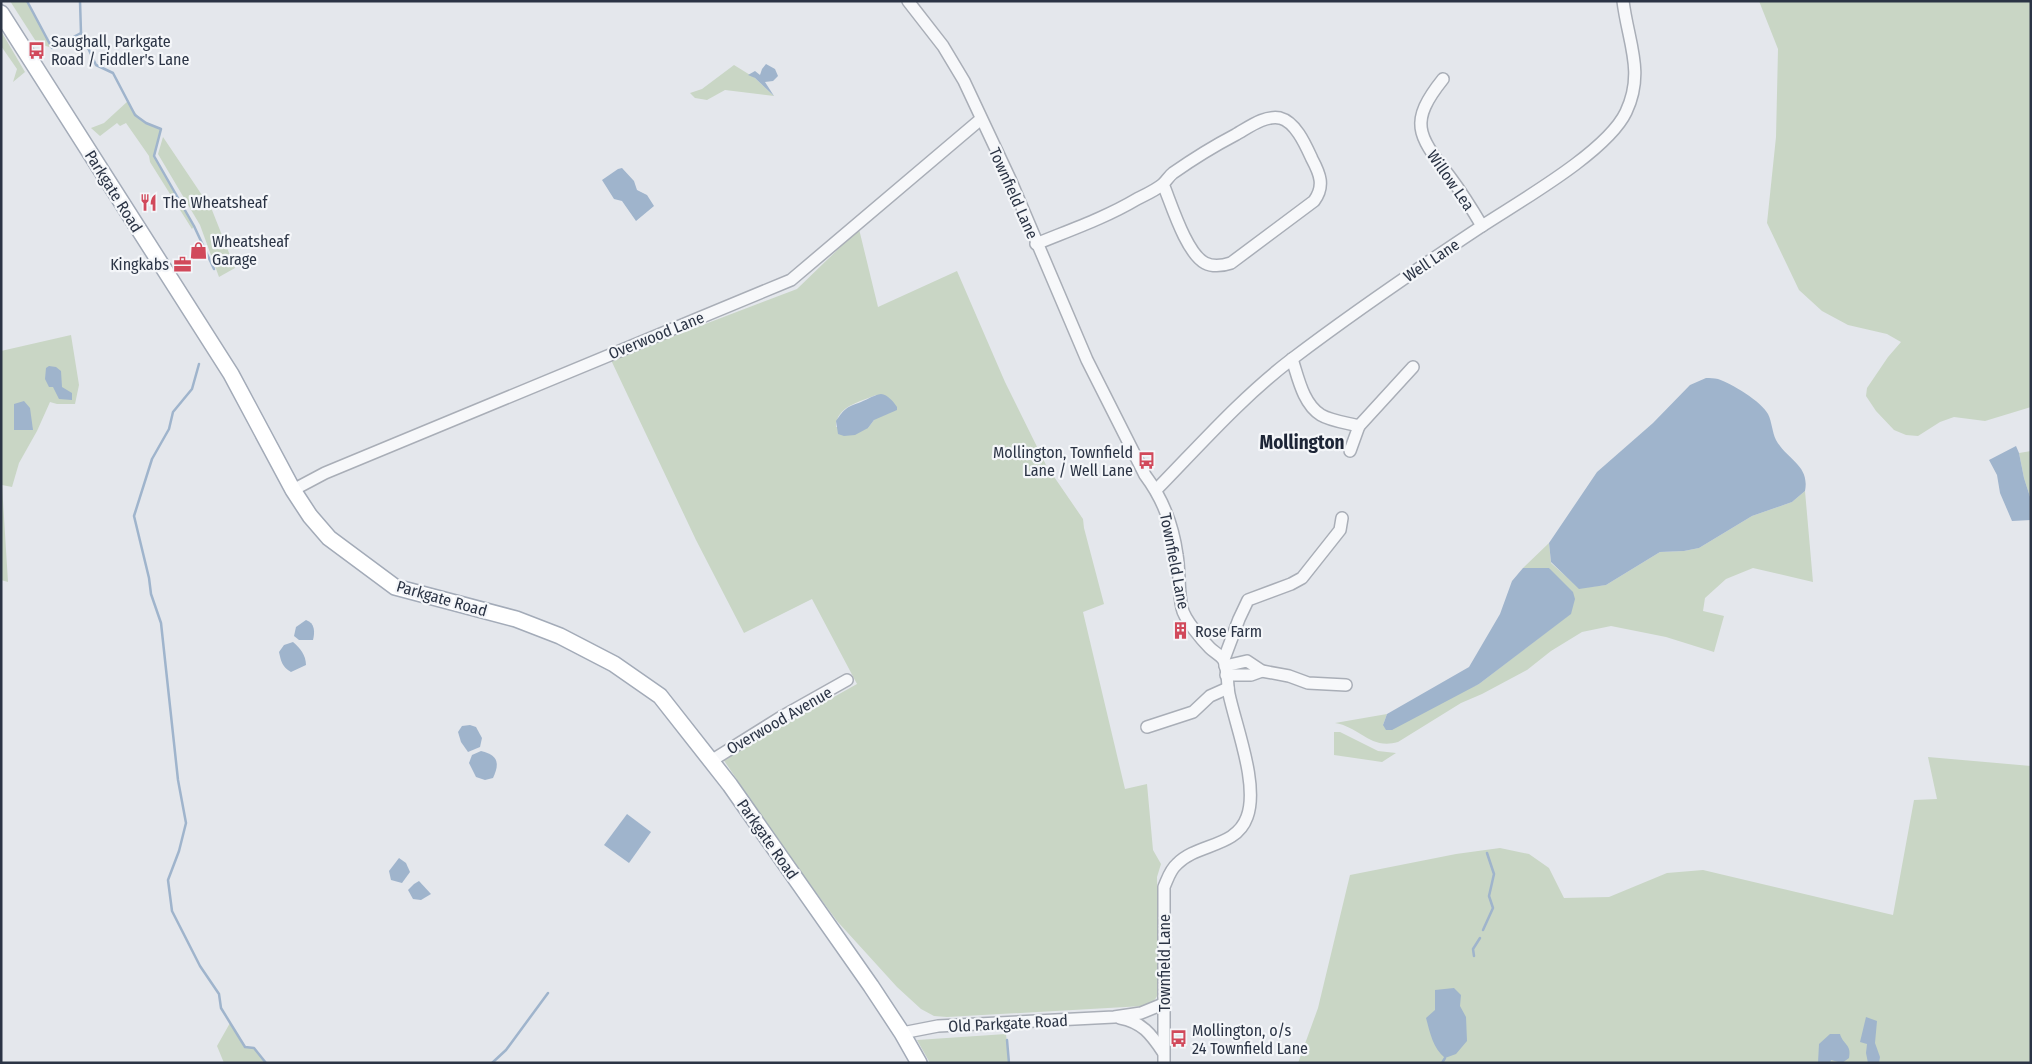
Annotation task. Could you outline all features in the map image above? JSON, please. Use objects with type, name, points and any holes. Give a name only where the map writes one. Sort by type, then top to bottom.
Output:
[{"type":"main road","name":"Parkgate Road","points":[[1,13],[231,374],[293,490],[310,516],[329,538],[395,587],[516,619],[586,648],[640,680],[660,696],[753,817],[902,1032],[919,1063]]},
{"type":"street","name":"Townfield Lane","points":[[908,1],[943,46],[964,81],[1010,179],[1036,244],[1087,360],[1145,475],[1156,490],[1167,511],[1177,555],[1182,610],[1202,640],[1225,667],[1234,718],[1244,751],[1249,781],[1250,799],[1248,815],[1239,831],[1230,838],[1182,858],[1170,872],[1164,887],[1164,1058]]},
{"type":"street","name":"Well Lane","points":[[1156,490],[1257,387],[1292,359],[1391,287],[1576,164],[1611,134],[1625,114],[1636,84],[1623,1]]},
{"type":"street","name":"Willow Lea","points":[[1442,79],[1429,97],[1421,116],[1422,131],[1427,148],[1461,192],[1482,226]]},
{"type":"street","points":[[1036,244],[1101,218],[1163,184],[1171,174],[1218,144],[1261,120],[1271,118],[1281,118],[1290,124],[1304,142],[1318,170],[1321,189],[1314,201],[1231,263],[1221,266],[1203,262],[1196,256],[1187,242],[1163,184]]},
{"type":"street","name":"Overwood Lane","points":[[293,490],[324,473],[791,280],[981,120]]},
{"type":"street","points":[[1292,359],[1302,390],[1310,404],[1321,415],[1360,426]]},
{"type":"street","points":[[1350,451],[1360,426],[1413,367]]},
{"type":"street","points":[[1225,667],[1239,619],[1248,600],[1302,578],[1340,530],[1342,518]]},
{"type":"street","points":[[1225,667],[1247,661],[1262,671],[1289,676],[1308,683],[1325,680],[1346,685]]},
{"type":"street","name":"Overwood Avenue","points":[[711,761],[783,716],[847,680]]},
{"type":"street","points":[[1147,727],[1194,712],[1210,696],[1228,688]]},
{"type":"street","name":"Old Parkgate Road","points":[[902,1032],[938,1026],[1114,1017],[1140,1013],[1163,1004]]},
{"type":"street","name":"Old Parkgate Road","points":[[1114,1017],[1141,1025],[1152,1035],[1164,1058]]},
{"type":"green space","points":[[10,1],[27,1],[52,48],[37,43]]},
{"type":"green space","points":[[1759,1],[2031,1],[2031,407],[1985,421],[1954,417],[1940,422],[1918,436],[1906,435],[1894,430],[1876,411],[1866,396],[1867,388],[1888,357],[1901,342],[1887,334],[1848,325],[1822,311],[1799,290],[1767,223],[1776,137],[1778,49]]},
{"type":"green space","points":[[1,31],[25,72],[13,82],[17,69],[1,46]]},
{"type":"green space","points":[[734,65],[755,78],[774,96],[725,90],[707,100],[695,98],[690,93],[702,89]]},
{"type":"green space","points":[[128,101],[134,112],[141,119],[161,129],[154,156],[194,226],[192,229],[150,162],[149,156],[126,123],[120,126],[117,123],[100,136],[91,128],[104,123]]},
{"type":"green space","points":[[163,137],[212,210],[235,268],[219,277],[200,225],[158,154]]},
{"type":"green space","points":[[859,229],[878,307],[957,271],[1005,382],[1046,465],[1083,519],[1104,604],[1083,612],[1125,789],[1147,784],[1153,850],[1161,864],[1157,877],[1159,989],[1156,998],[1149,1004],[1143,1006],[947,1017],[934,1016],[921,1009],[897,987],[837,921],[779,842],[723,759],[857,684],[812,599],[744,633],[696,540],[611,360],[797,289]],"holes":[[[876,395],[874,420],[868,428],[836,427],[837,420],[844,409]]]},
{"type":"green space","points":[[71,335],[79,385],[75,404],[50,402],[37,431],[19,463],[12,487],[2,485],[8,582],[1,580],[1,351]]},
{"type":"green space","points":[[2031,451],[2031,500],[2019,453]]},
{"type":"green space","points":[[1805,491],[1813,582],[1753,568],[1726,579],[1705,598],[1703,611],[1724,616],[1714,652],[1666,637],[1611,626],[1582,632],[1551,651],[1527,670],[1461,703],[1398,742],[1388,744],[1372,741],[1344,725],[1335,723],[1387,714],[1383,725],[1479,684],[1570,614],[1549,568],[1523,568],[1549,543],[1551,563],[1579,588],[1606,585],[1660,552],[1699,548],[1752,516],[1792,502]]},
{"type":"green space","points":[[1334,732],[1340,732],[1378,751],[1396,753],[1382,762],[1334,755]]},
{"type":"green space","points":[[1928,757],[2031,766],[2031,1063],[1298,1063],[1318,1008],[1350,875],[1456,854],[1500,848],[1529,854],[1549,868],[1564,898],[1609,897],[1667,873],[1703,870],[1893,915],[1914,800],[1937,799]]},
{"type":"green space","points":[[230,1023],[244,1047],[254,1048],[266,1063],[224,1063],[217,1046]]},
{"type":"green space","points":[[1006,1034],[1009,1063],[930,1063],[917,1040]]},
{"type":"water","points":[[766,64],[775,69],[778,76],[773,81],[765,82],[774,96],[755,78],[748,75],[755,71],[760,75]]},
{"type":"water","points":[[622,168],[634,181],[637,190],[647,195],[654,206],[636,221],[622,201],[614,199],[602,180]]},
{"type":"water","points":[[49,366],[56,367],[61,371],[62,387],[72,393],[72,400],[59,399],[53,387],[49,387],[45,379],[46,368]]},
{"type":"water","points":[[1706,378],[1718,379],[1730,384],[1746,393],[1765,409],[1776,440],[1804,475],[1806,482],[1805,491],[1792,502],[1752,516],[1699,548],[1660,552],[1606,585],[1579,589],[1551,562],[1549,543],[1597,472],[1653,423],[1690,385]]},
{"type":"water","points":[[881,394],[892,401],[897,410],[874,420],[868,428],[855,435],[844,436],[838,434],[836,421],[847,408]]},
{"type":"water","points":[[24,401],[30,408],[33,430],[14,430],[14,404]]},
{"type":"water","points":[[2016,446],[2031,500],[2031,520],[2012,521],[2000,493],[1997,475],[1989,460]]},
{"type":"water","points":[[1523,568],[1549,568],[1573,592],[1575,599],[1571,614],[1479,684],[1392,730],[1386,730],[1383,725],[1387,714],[1469,667],[1500,614],[1512,581]]},
{"type":"water","points":[[306,620],[314,628],[313,640],[299,640],[294,636],[296,627]]},
{"type":"water","points":[[293,642],[302,652],[306,665],[291,672],[281,661],[279,652],[284,645]]},
{"type":"water","points":[[470,725],[476,727],[482,738],[480,747],[468,752],[461,742],[458,732],[462,726]]},
{"type":"water","points":[[481,751],[491,755],[496,760],[497,764],[493,778],[485,780],[476,777],[469,763],[472,755]]},
{"type":"water","points":[[627,814],[651,832],[629,863],[604,845]]},
{"type":"water","points":[[399,858],[406,863],[410,872],[402,883],[391,880],[389,871]]},
{"type":"water","points":[[419,881],[431,894],[421,900],[413,899],[408,890]]},
{"type":"water","points":[[1454,988],[1461,995],[1460,1006],[1466,1017],[1467,1041],[1456,1054],[1445,1058],[1435,1045],[1426,1018],[1435,1010],[1435,990]]},
{"type":"water","points":[[1866,1017],[1877,1021],[1875,1043],[1880,1057],[1879,1063],[1868,1063],[1867,1044],[1860,1042]]},
{"type":"water","points":[[1830,1034],[1840,1034],[1848,1047],[1849,1058],[1842,1063],[1831,1060],[1830,1063],[1818,1063],[1819,1044]]},
{"type":"waterway","points":[[27,1],[52,48],[81,33]]},
{"type":"waterway","points":[[80,1],[81,33],[96,65],[113,73],[135,115],[146,123],[161,129],[154,156],[194,226],[214,269]]},
{"type":"waterway","points":[[199,364],[192,389],[173,412],[169,429],[152,459],[134,516],[151,594],[161,623],[178,780],[186,823],[179,851],[168,880],[172,911],[200,966],[219,994],[221,1008],[245,1047],[254,1048],[266,1063]]},
{"type":"waterway","points":[[1483,930],[1493,908],[1489,896],[1494,874],[1487,853]]},
{"type":"waterway","points":[[1474,956],[1473,949],[1480,938]]},
{"type":"waterway","points":[[492,1063],[506,1050],[548,993]]},
{"type":"waterway","points":[[1007,1040],[1009,1063]]},
{"type":"waterway","points":[[1442,1063],[1445,1058]]},
{"type":"place","name":"Saughall, Parkgate Road / Fiddler's Lane","points":[[37,50]]},
{"type":"place","name":"The Wheatsheaf","points":[[149,202]]},
{"type":"place","name":"Wheatsheaf Garage","points":[[198,250]]},
{"type":"place","name":"Kingkabs","points":[[183,264]]},
{"type":"place","name":"Mollington, Townfield Lane / Well Lane","points":[[1147,461]]},
{"type":"place","name":"Rose Farm","points":[[1181,631]]},
{"type":"place","name":"Mollington, o/s 24 Townfield Lane","points":[[1178,1039]]},
{"type":"district","name":"Mollington","points":[[1302,442]]}]
